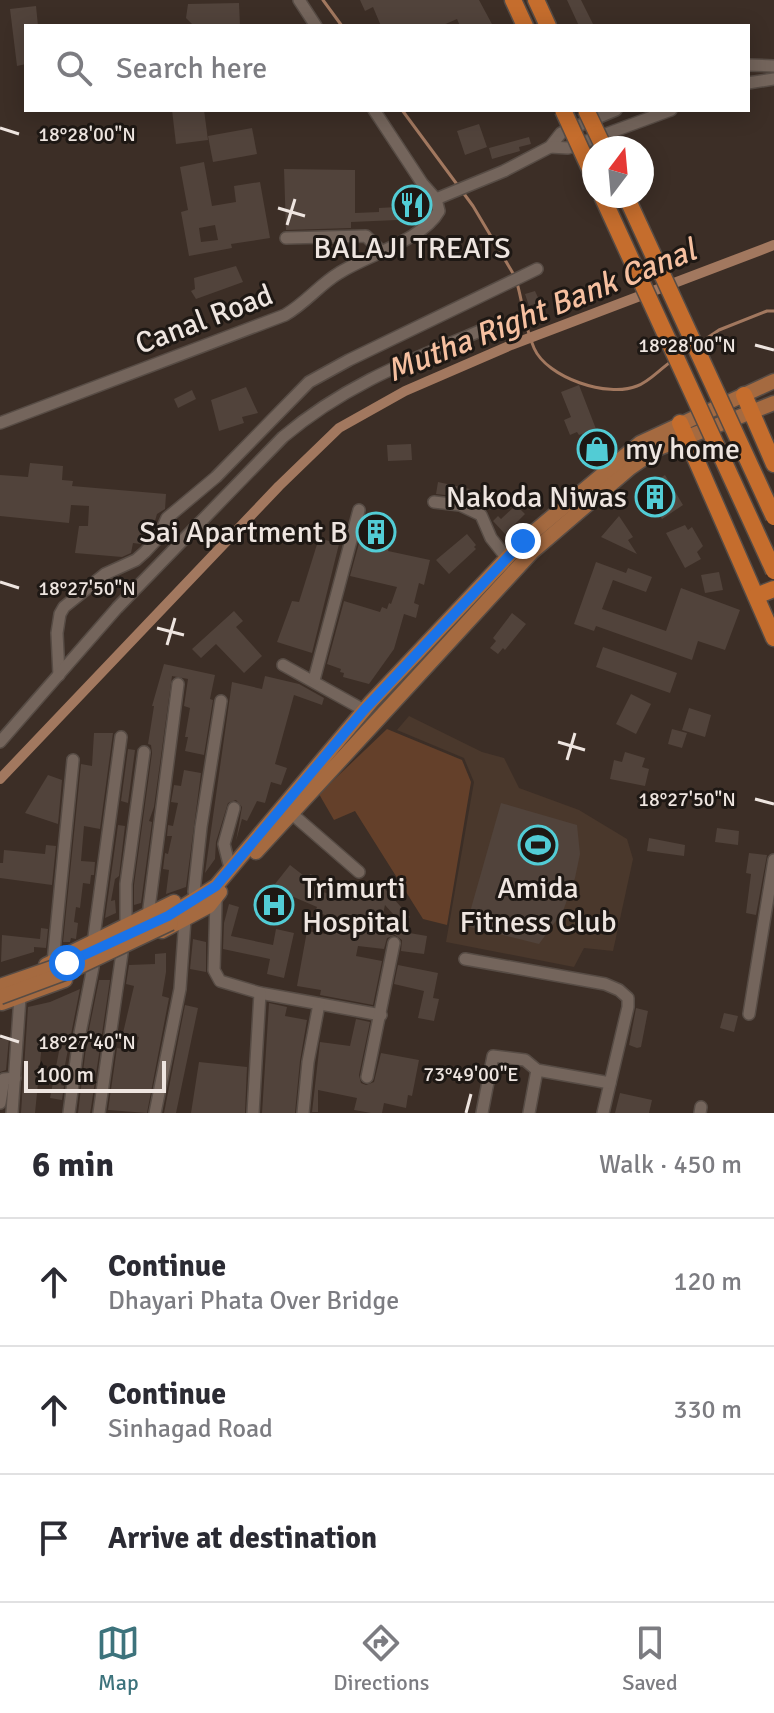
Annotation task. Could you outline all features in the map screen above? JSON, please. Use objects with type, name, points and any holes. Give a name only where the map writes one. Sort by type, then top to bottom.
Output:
[{"type":"highway","points":[[513,0],[524,24]]},
{"type":"highway","points":[[536,0],[547,24]]},
{"type":"highway","points":[[564,112],[582,152]]},
{"type":"highway","points":[[587,112],[598,136]]},
{"type":"highway","points":[[608,208],[774,571]]},
{"type":"highway","points":[[632,208],[774,517]]},
{"type":"highway","points":[[744,395],[774,464]]},
{"type":"highway","points":[[683,430],[774,638]]},
{"type":"highway","points":[[756,596],[774,589]]},
{"type":"main road","points":[[0,1003],[122,953],[218,892],[532,552],[630,468],[683,430],[774,381]]},
{"type":"main road","points":[[218,892],[230,868],[364,710],[506,557],[621,457],[652,435],[752,412],[774,403]]},
{"type":"main road","points":[[5,981],[93,944],[194,892],[218,892]]},
{"type":"main road","points":[[5,981],[67,963],[174,919]]},
{"type":"main road","points":[[0,997],[70,971],[174,919]]},
{"type":"street","points":[[299,0],[315,24]]},
{"type":"street","points":[[750,65],[774,66]]},
{"type":"street","points":[[750,83],[774,79]]},
{"type":"street","points":[[375,112],[436,199],[504,171],[550,147],[561,133],[611,112]]},
{"type":"street","points":[[550,147],[568,148],[666,112]]},
{"type":"street","name":"Canal Road","points":[[0,423],[285,315],[305,303],[328,280],[427,226],[439,211],[436,199]]},
{"type":"street","points":[[286,238],[366,236],[381,251]]},
{"type":"street","points":[[59,675],[57,633],[64,607],[105,574],[136,560],[145,552],[158,538],[167,518],[216,477],[309,382],[537,269]]},
{"type":"street","points":[[0,742],[117,608],[283,437],[341,393],[487,328]]},
{"type":"street","points":[[434,502],[460,505],[481,515],[491,538],[506,557]]},
{"type":"street","points":[[314,680],[359,510]]},
{"type":"street","points":[[283,665],[364,710]]},
{"type":"street","points":[[148,916],[178,684]]},
{"type":"street","points":[[194,892],[221,701]]},
{"type":"street","points":[[93,944],[121,737]]},
{"type":"street","points":[[126,927],[126,884],[144,752]]},
{"type":"street","points":[[53,962],[73,760]]},
{"type":"street","points":[[230,868],[224,844],[234,808]]},
{"type":"street","points":[[291,813],[359,872]]},
{"type":"street","points":[[749,1014],[774,860]]},
{"type":"street","points":[[218,892],[215,976],[220,981],[260,993],[381,1015]]},
{"type":"street","points":[[155,1113],[180,989],[174,919]]},
{"type":"street","points":[[367,1077],[394,943]]},
{"type":"street","points":[[99,1113],[122,953]]},
{"type":"street","points":[[465,959],[605,984],[628,998],[603,1113]]},
{"type":"street","points":[[69,1113],[93,967]]},
{"type":"street","points":[[5,981],[20,997],[12,1113]]},
{"type":"street","points":[[253,1113],[260,993]]},
{"type":"street","points":[[303,1113],[308,1062],[319,1004]]},
{"type":"street","points":[[482,1113],[493,1056],[525,1060],[537,1070],[610,1083]]},
{"type":"street","points":[[529,1113],[537,1070]]},
{"type":"street","points":[[0,1103],[4,1079],[15,1078]]},
{"type":"shaded area","points":[[409,716],[482,752],[504,758],[519,788],[579,810],[627,839],[633,859],[613,951],[584,948],[574,967],[446,942],[474,782],[464,758],[397,730]]},
{"type":"shaded area","points":[[387,729],[462,760],[471,782],[447,925],[423,919],[355,811],[334,820],[319,794]]},
{"type":"building","points":[[360,0],[479,0],[492,24],[459,24],[457,19],[446,24],[380,24],[373,7],[365,11]]},
{"type":"building","points":[[567,0],[581,0],[593,24],[578,24]]},
{"type":"building","points":[[239,3],[240,24],[192,24],[186,18],[188,4]]},
{"type":"building","points":[[36,6],[38,24],[24,24],[24,64],[17,66],[10,9]]},
{"type":"building","points":[[172,112],[204,112],[208,140],[176,144]]},
{"type":"building","points":[[479,124],[487,147],[465,155],[457,131]]},
{"type":"building","points":[[252,128],[257,154],[213,162],[208,136]]},
{"type":"building","points":[[529,137],[531,144],[519,147],[520,151],[492,159],[489,148]]},
{"type":"building","points":[[204,162],[212,206],[236,202],[234,186],[260,182],[270,238],[231,244],[232,248],[189,256],[181,212],[188,210],[180,167]],"holes":[[[215,225],[218,240],[201,242],[199,228]]]},
{"type":"building","points":[[284,169],[355,170],[355,213],[379,212],[379,208],[397,207],[397,220],[351,222],[351,228],[286,230]]},
{"type":"building","points":[[236,266],[243,282],[196,299],[191,291],[195,289],[194,278]]},
{"type":"building","points":[[535,291],[540,302],[529,306],[525,294]]},
{"type":"building","points":[[579,385],[596,429],[570,435],[564,420],[571,417],[561,392]]},
{"type":"building","points":[[246,387],[258,413],[242,417],[244,423],[219,431],[211,400]]},
{"type":"building","points":[[192,390],[196,399],[178,408],[174,399]]},
{"type":"building","points":[[604,435],[609,441],[590,456],[585,450]]},
{"type":"building","points":[[411,444],[412,460],[388,461],[387,445]]},
{"type":"building","points":[[30,463],[63,466],[62,480],[73,481],[72,486],[166,494],[165,509],[157,514],[152,531],[145,530],[141,544],[133,543],[131,553],[122,557],[75,553],[79,526],[88,526],[89,506],[71,505],[69,523],[0,516],[0,475],[28,477]]},
{"type":"building","name":"Nakoda Niwas","points":[[665,475],[683,505],[662,519],[643,489]]},
{"type":"building","points":[[438,482],[493,494],[490,508],[461,497],[436,494]]},
{"type":"building","points":[[516,505],[525,514],[505,534],[493,521],[498,516],[501,519]]},
{"type":"building","points":[[619,516],[633,537],[628,540],[637,554],[601,537]]},
{"type":"building","points":[[366,518],[395,527],[388,551],[430,560],[424,585],[419,583],[414,603],[419,605],[416,618],[404,614],[394,649],[369,684],[343,677],[341,669],[327,664],[344,601],[380,612],[382,607],[387,609],[391,604],[397,587],[350,576]]},
{"type":"building","points":[[685,525],[688,530],[692,527],[703,546],[697,552],[701,559],[685,568],[666,533]]},
{"type":"building","points":[[467,534],[476,549],[449,574],[436,560]]},
{"type":"building","points":[[319,538],[339,544],[312,653],[277,642],[292,601],[299,602]]},
{"type":"building","points":[[596,562],[626,573],[628,568],[652,577],[646,592],[613,580],[602,609],[666,631],[681,588],[740,610],[725,650],[698,641],[692,660],[596,626],[594,631],[574,624]]},
{"type":"building","points":[[719,572],[723,590],[705,593],[701,575]]},
{"type":"building","points":[[234,611],[243,621],[236,627],[262,656],[244,673],[216,644],[201,658],[192,649]]},
{"type":"building","points":[[512,613],[526,624],[498,654],[490,648],[496,641],[493,638]]},
{"type":"building","points":[[603,647],[677,673],[670,693],[596,667]]},
{"type":"building","points":[[164,664],[215,675],[210,699],[213,700],[204,755],[185,751],[190,708],[184,706],[188,679],[172,676],[154,807],[149,821],[152,822],[141,903],[134,905],[152,753],[148,744],[152,706]]},
{"type":"building","points":[[265,676],[299,684],[324,698],[322,705],[294,695],[275,764],[287,768],[281,785],[271,782],[265,803],[257,801],[247,821],[242,819],[236,841],[242,807],[236,800],[228,803],[216,842],[215,859],[205,873],[232,682],[262,689]]},
{"type":"building","points":[[631,694],[651,704],[636,734],[616,724]]},
{"type":"building","points":[[689,708],[711,715],[705,737],[682,730]]},
{"type":"building","points":[[672,729],[687,733],[682,748],[668,744]]},
{"type":"building","points":[[94,733],[113,733],[100,829],[84,826],[81,861],[95,862],[94,875],[91,875],[90,884],[83,883],[80,908],[76,907],[76,939],[63,942],[81,764],[92,766]]},
{"type":"building","points":[[128,749],[135,750],[128,803],[121,801]]},
{"type":"building","points":[[625,752],[645,758],[642,767],[649,769],[645,786],[610,779],[614,760],[622,762]]},
{"type":"building","points":[[184,770],[201,773],[186,887],[166,894],[169,870],[163,869],[172,836],[167,836],[168,825],[173,826],[178,803],[171,802],[174,785],[181,786]]},
{"type":"building","points":[[48,775],[62,780],[58,824],[25,813]]},
{"type":"building","points":[[501,803],[577,825],[580,854],[575,878],[563,911],[539,944],[466,926]]},
{"type":"building","points":[[118,825],[125,826],[119,876],[115,879],[111,901],[115,900],[116,913],[105,918]]},
{"type":"building","points":[[717,828],[739,831],[738,845],[715,842]]},
{"type":"building","points":[[649,838],[685,845],[684,856],[647,851]]},
{"type":"building","points":[[46,845],[56,846],[52,885],[0,878],[4,850],[45,854]]},
{"type":"building","points":[[749,853],[767,855],[756,915],[746,913],[751,874],[746,873]]},
{"type":"building","points":[[290,865],[308,879],[310,874],[316,876],[313,887],[319,891],[341,897],[342,891],[352,893],[353,890],[371,899],[384,888],[410,917],[402,924],[385,905],[380,928],[427,936],[424,954],[401,951],[402,940],[395,935],[387,938],[384,949],[358,946],[356,956],[382,961],[373,1005],[320,995],[321,990],[297,986],[307,931],[332,935],[335,921],[324,919],[325,915],[315,912],[317,907],[289,895],[275,884]]},
{"type":"building","points":[[229,904],[239,907],[231,936],[273,945],[276,929],[294,933],[284,978],[267,974],[270,959],[223,949],[224,923]]},
{"type":"building","points":[[41,928],[48,929],[46,948],[34,947],[34,952],[1,962],[2,935],[40,939]]},
{"type":"building","points":[[193,939],[206,942],[206,972],[190,969]]},
{"type":"building","points":[[166,953],[162,996],[169,998],[147,1113],[108,1110],[117,1048],[135,1051],[139,1037],[123,1033],[134,986],[126,984],[129,965],[155,964],[155,954]]},
{"type":"building","points":[[398,965],[438,973],[433,998],[439,999],[434,1021],[418,1018],[424,991],[394,984]]},
{"type":"building","points":[[99,980],[110,980],[91,1108],[90,1113],[78,1113],[87,1039]]},
{"type":"building","points":[[80,989],[61,1085],[64,1086],[62,1100],[50,1098],[60,1046],[42,1043],[35,1113],[21,1113],[28,1007],[50,1002]]},
{"type":"building","points":[[269,1003],[287,1007],[285,1016],[307,1020],[295,1113],[262,1113]]},
{"type":"building","points":[[185,1005],[198,1008],[176,1113],[164,1113]]},
{"type":"building","points":[[636,1008],[648,1011],[641,1047],[637,1048],[629,1045]]},
{"type":"building","points":[[724,1013],[738,1016],[734,1032],[720,1028]]},
{"type":"building","points":[[356,1019],[370,1022],[359,1075],[361,1083],[374,1082],[381,1053],[419,1060],[412,1096],[408,1095],[406,1108],[384,1103],[382,1113],[371,1113],[354,1110],[357,1098],[318,1090],[318,1112],[312,1112],[320,1042],[350,1046]]},
{"type":"building","points":[[9,1038],[6,1070],[0,1072],[0,1039]]},
{"type":"building","points":[[199,1062],[247,1067],[245,1113],[191,1113]]},
{"type":"building","points":[[620,1093],[652,1100],[649,1113],[615,1113]]},
{"type":"waterway","points":[[323,0],[341,24]]},
{"type":"waterway","points":[[403,112],[473,206],[514,275]]},
{"type":"waterway","name":"Mutha Right Bank Canal","points":[[0,779],[279,486],[339,428],[405,391],[511,345],[774,245]]},
{"type":"waterway","points":[[517,283],[534,348],[541,359],[565,376],[595,387],[625,389],[641,384],[672,361]]},
{"type":"waterway","points":[[698,344],[719,330],[774,311]]},
{"type":"place","name":"BALAJI TREATS","points":[[412,205]]},
{"type":"place","name":"my home","points":[[597,449]]},
{"type":"place","name":"Nakoda Niwas","points":[[655,497]]},
{"type":"place","name":"Sai Apartment B","points":[[376,532]]},
{"type":"place","name":"Amida Fitness Club","points":[[538,845]]},
{"type":"place","name":"Trimurti Hospital","points":[[274,905]]},
{"type":"route","points":[[67,963],[168,916],[216,886],[364,710],[523,541]]}]
